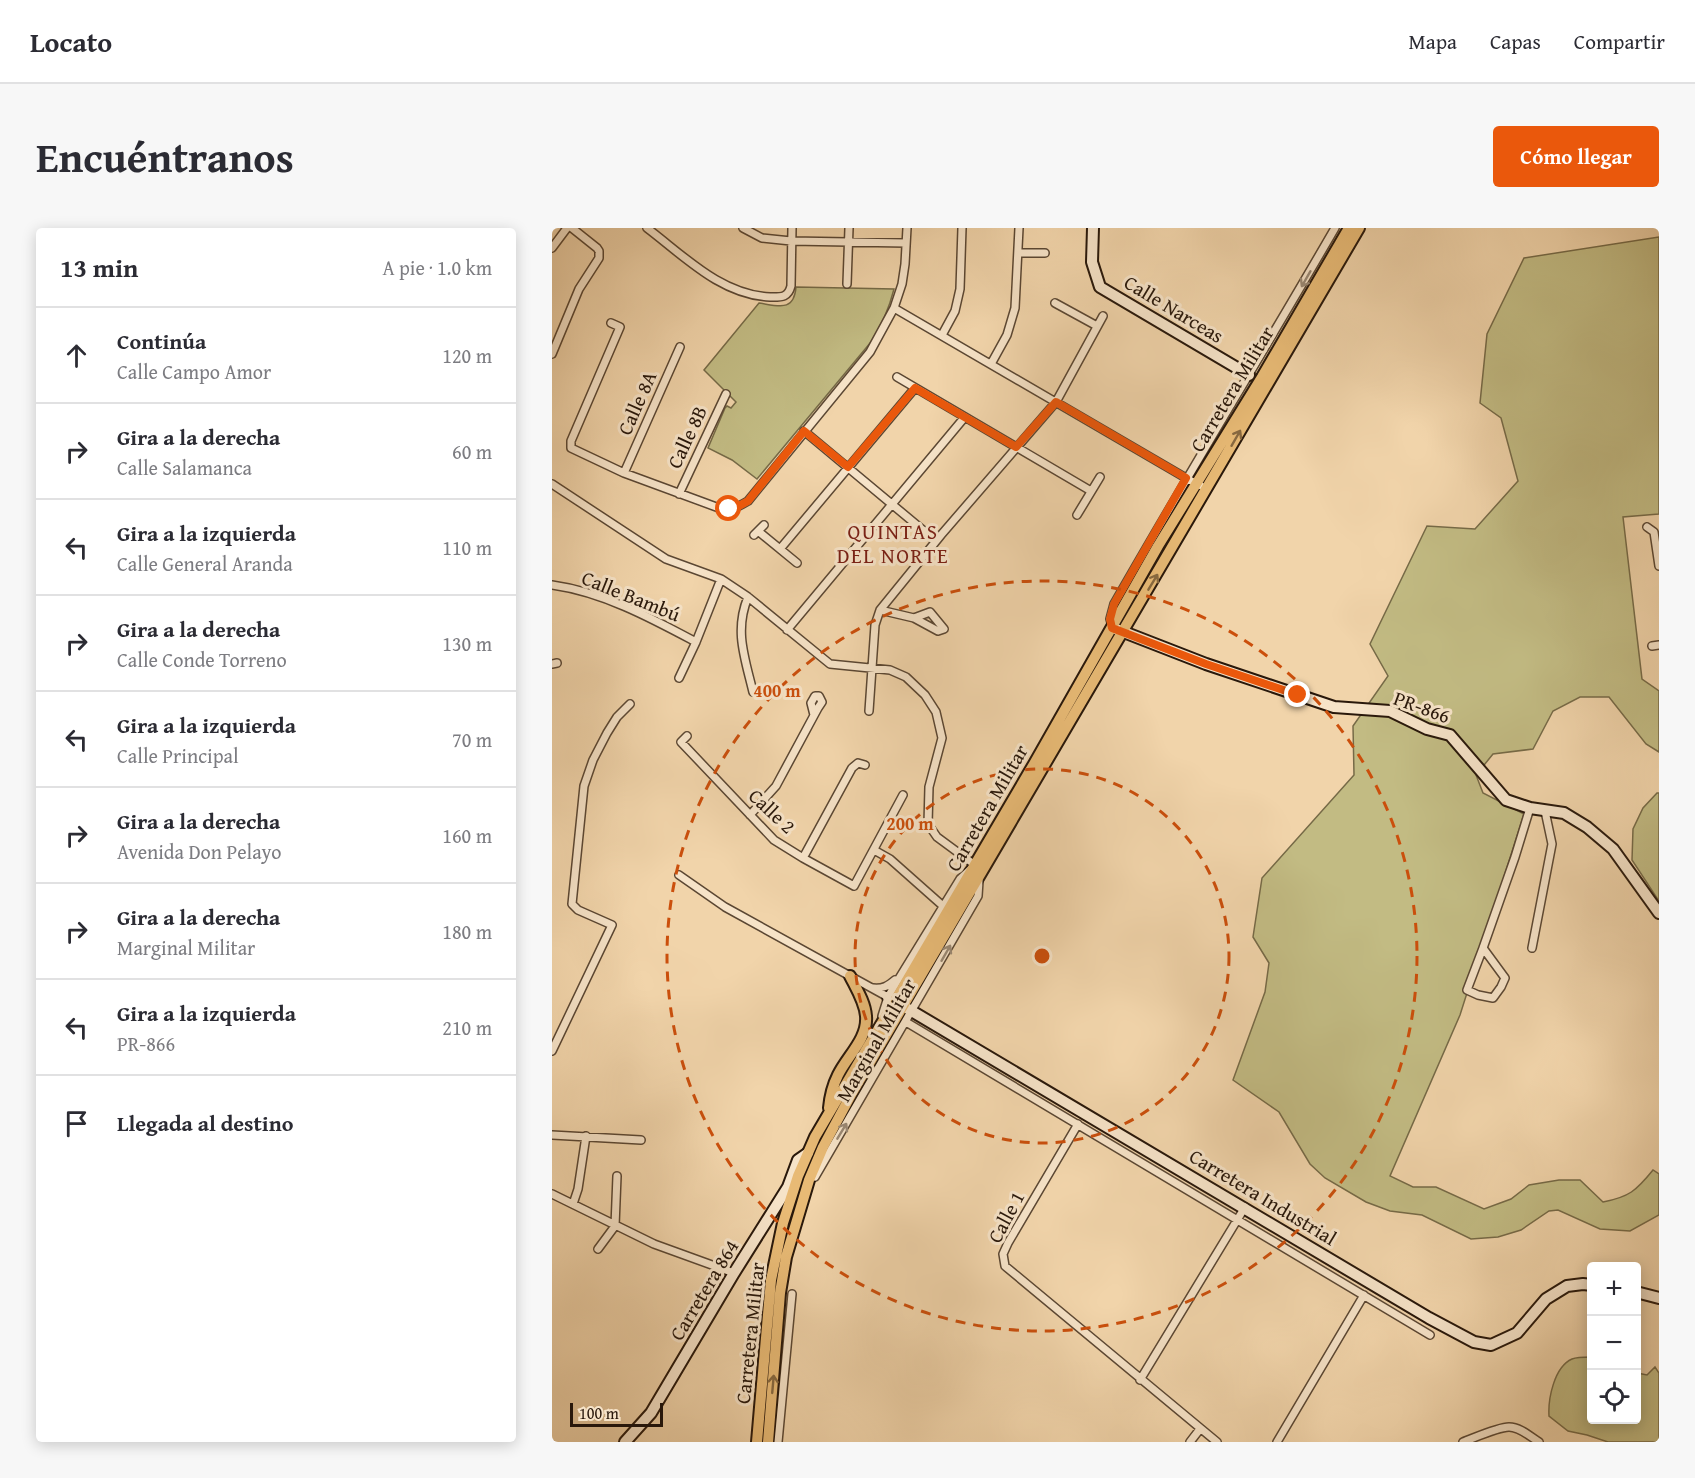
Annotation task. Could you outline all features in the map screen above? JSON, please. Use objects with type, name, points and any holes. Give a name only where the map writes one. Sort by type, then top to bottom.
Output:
[{"type":"main road","name":"Carretera Militar","points":[[1117,630],[1191,481],[1262,378],[1348,228]]},
{"type":"main road","name":"Carretera Militar","points":[[768,1442],[786,1257],[802,1200],[820,1153],[900,1004],[977,870],[1117,630],[1207,489],[1359,228]]},
{"type":"main road","points":[[828,1115],[830,1097],[838,1075],[864,1033],[866,1023],[865,1009],[850,976]]},
{"type":"main road","name":"Carretera Militar","points":[[757,1442],[768,1297],[783,1223],[798,1176],[828,1115],[878,1029],[900,1004]]},
{"type":"street","points":[[552,248],[567,228]]},
{"type":"street","points":[[552,354],[579,289],[599,258],[597,248],[572,228]]},
{"type":"street","points":[[647,228],[709,276],[735,289],[761,296],[782,297],[789,293],[791,286],[792,228]]},
{"type":"street","points":[[743,228],[762,238],[791,241],[906,243]]},
{"type":"street","points":[[847,284],[849,228]]},
{"type":"street","points":[[611,323],[620,327],[571,441],[572,449],[624,473],[719,508],[729,509],[739,506],[748,501],[870,352],[894,308],[902,284],[906,228]]},
{"type":"street","points":[[942,336],[955,311],[960,289],[962,228]]},
{"type":"street","points":[[991,364],[1007,335],[1015,308],[1019,228]]},
{"type":"street","name":"Calle Narceas","points":[[1093,228],[1092,262],[1100,286],[1249,375]]},
{"type":"street","points":[[1191,481],[1236,397],[1335,228]]},
{"type":"street","points":[[1018,253],[1045,253]]},
{"type":"street","points":[[1055,303],[1097,326]]},
{"type":"street","points":[[894,308],[1207,489]]},
{"type":"street","points":[[869,711],[875,625],[880,610],[936,541],[1056,402],[1103,316]]},
{"type":"street","name":"Calle 8A","points":[[624,473],[680,347]]},
{"type":"street","points":[[897,377],[1091,491]]},
{"type":"street","points":[[1236,397],[1262,378]]},
{"type":"street","points":[[780,549],[915,388]]},
{"type":"street","name":"Calle 8B","points":[[679,494],[726,394]]},
{"type":"street","points":[[787,630],[964,418]]},
{"type":"street","points":[[804,431],[936,541]]},
{"type":"street","points":[[1077,515],[1100,477]]},
{"type":"street","points":[[552,484],[666,560],[721,579],[748,597],[830,664],[890,670],[906,677],[925,695],[936,712],[942,738],[929,787],[928,824],[937,837],[977,870]]},
{"type":"street","points":[[1647,527],[1654,532],[1659,566]]},
{"type":"street","points":[[759,530],[797,563]]},
{"type":"street","points":[[679,678],[721,579]]},
{"type":"street","name":"Calle Bambú","points":[[552,585],[583,592],[636,612],[696,642]]},
{"type":"street","points":[[748,597],[742,612],[741,643],[753,692]]},
{"type":"street","points":[[880,610],[914,618]]},
{"type":"street","name":"PR-866","points":[[1117,630],[1206,664],[1334,707],[1390,711],[1426,729],[1450,735],[1506,800],[1530,808],[1564,813],[1587,826],[1613,849],[1659,913]]},
{"type":"street","points":[[552,1051],[612,925],[578,910],[572,904],[584,786],[593,760],[607,734],[617,717],[630,704]]},
{"type":"street","points":[[750,815],[776,786],[814,716]]},
{"type":"street","name":"Calle 2","points":[[687,736],[681,742],[774,840],[802,858],[854,886],[874,850]]},
{"type":"street","points":[[802,858],[852,768],[858,763],[865,765]]},
{"type":"street","points":[[903,795],[874,850],[890,859],[943,906]]},
{"type":"street","points":[[1483,948],[1505,978],[1493,998],[1467,990],[1515,857],[1530,808]]},
{"type":"street","points":[[1532,948],[1552,844],[1545,811]]},
{"type":"street","name":"Marginal Militar","points":[[802,1200],[906,1022],[900,1004],[901,974],[960,879],[977,870],[978,896],[900,1004]]},
{"type":"street","points":[[679,875],[725,907],[900,1004]]},
{"type":"street","points":[[872,988],[887,987],[901,974]]},
{"type":"street","name":"Carretera Industrial","points":[[900,1004],[1474,1342],[1491,1345],[1517,1333],[1546,1299],[1567,1286],[1587,1285]]},
{"type":"street","points":[[906,1022],[1430,1335]]},
{"type":"street","name":"Calle 1","points":[[1078,1124],[1008,1242],[1003,1254],[1005,1266],[1217,1442]]},
{"type":"street","points":[[552,1135],[641,1140]]},
{"type":"street","points":[[573,1204],[578,1189],[586,1136]]},
{"type":"street","name":"Carretera 864","points":[[625,1442],[651,1413],[788,1187],[798,1160],[808,1153]]},
{"type":"street","points":[[598,1249],[615,1225],[617,1176]]},
{"type":"street","points":[[552,1194],[654,1244],[734,1273]]},
{"type":"street","points":[[1140,1380],[1245,1208]]},
{"type":"street","points":[[767,1220],[794,1226]]},
{"type":"street","points":[[1641,1293],[1659,1298]]},
{"type":"street","points":[[778,1442],[792,1294]]},
{"type":"street","points":[[1277,1442],[1365,1295]]},
{"type":"street","points":[[778,1321],[788,1330]]},
{"type":"street","points":[[1463,1442],[1509,1427],[1520,1430],[1539,1442]]},
{"type":"street","points":[[1190,1442],[1200,1430]]},
{"type":"shaded area","points":[[1659,237],[1659,514],[1623,517],[1642,679],[1659,691],[1659,752],[1646,744],[1609,697],[1580,697],[1553,711],[1533,749],[1493,754],[1476,775],[1483,793],[1524,814],[1460,1015],[1390,1176],[1413,1187],[1436,1187],[1484,1209],[1511,1199],[1529,1185],[1559,1180],[1580,1180],[1603,1202],[1612,1200],[1631,1192],[1653,1170],[1659,1174],[1659,1215],[1630,1231],[1600,1229],[1558,1210],[1549,1211],[1521,1230],[1498,1237],[1471,1239],[1422,1215],[1390,1211],[1366,1202],[1325,1178],[1310,1164],[1279,1112],[1233,1080],[1265,992],[1269,963],[1253,937],[1262,878],[1354,775],[1353,726],[1388,676],[1370,644],[1427,526],[1475,529],[1518,481],[1501,418],[1480,403],[1487,334],[1524,258]]},
{"type":"shaded area","points":[[796,287],[894,289],[885,317],[871,342],[757,479],[732,460],[708,448],[725,408],[727,406],[731,408],[736,402],[704,370],[759,303],[779,306],[789,304],[795,295]]},
{"type":"shaded area","points":[[1659,793],[1659,901],[1632,860],[1633,829],[1643,808]]},
{"type":"shaded area","points":[[1579,1357],[1587,1357],[1587,1424],[1641,1424],[1641,1374],[1647,1375],[1655,1367],[1659,1373],[1659,1442],[1608,1442],[1568,1431],[1549,1416],[1551,1393],[1557,1376],[1566,1363]]},
{"type":"district","name":"QUINTAS DEL NORTE","points":[[893,544]]},
{"type":"route","points":[[729,509],[748,501],[804,431],[848,467],[915,388],[1016,447],[1056,402],[1186,478],[1114,604],[1110,619],[1112,628],[1206,664],[1298,695]]}]
